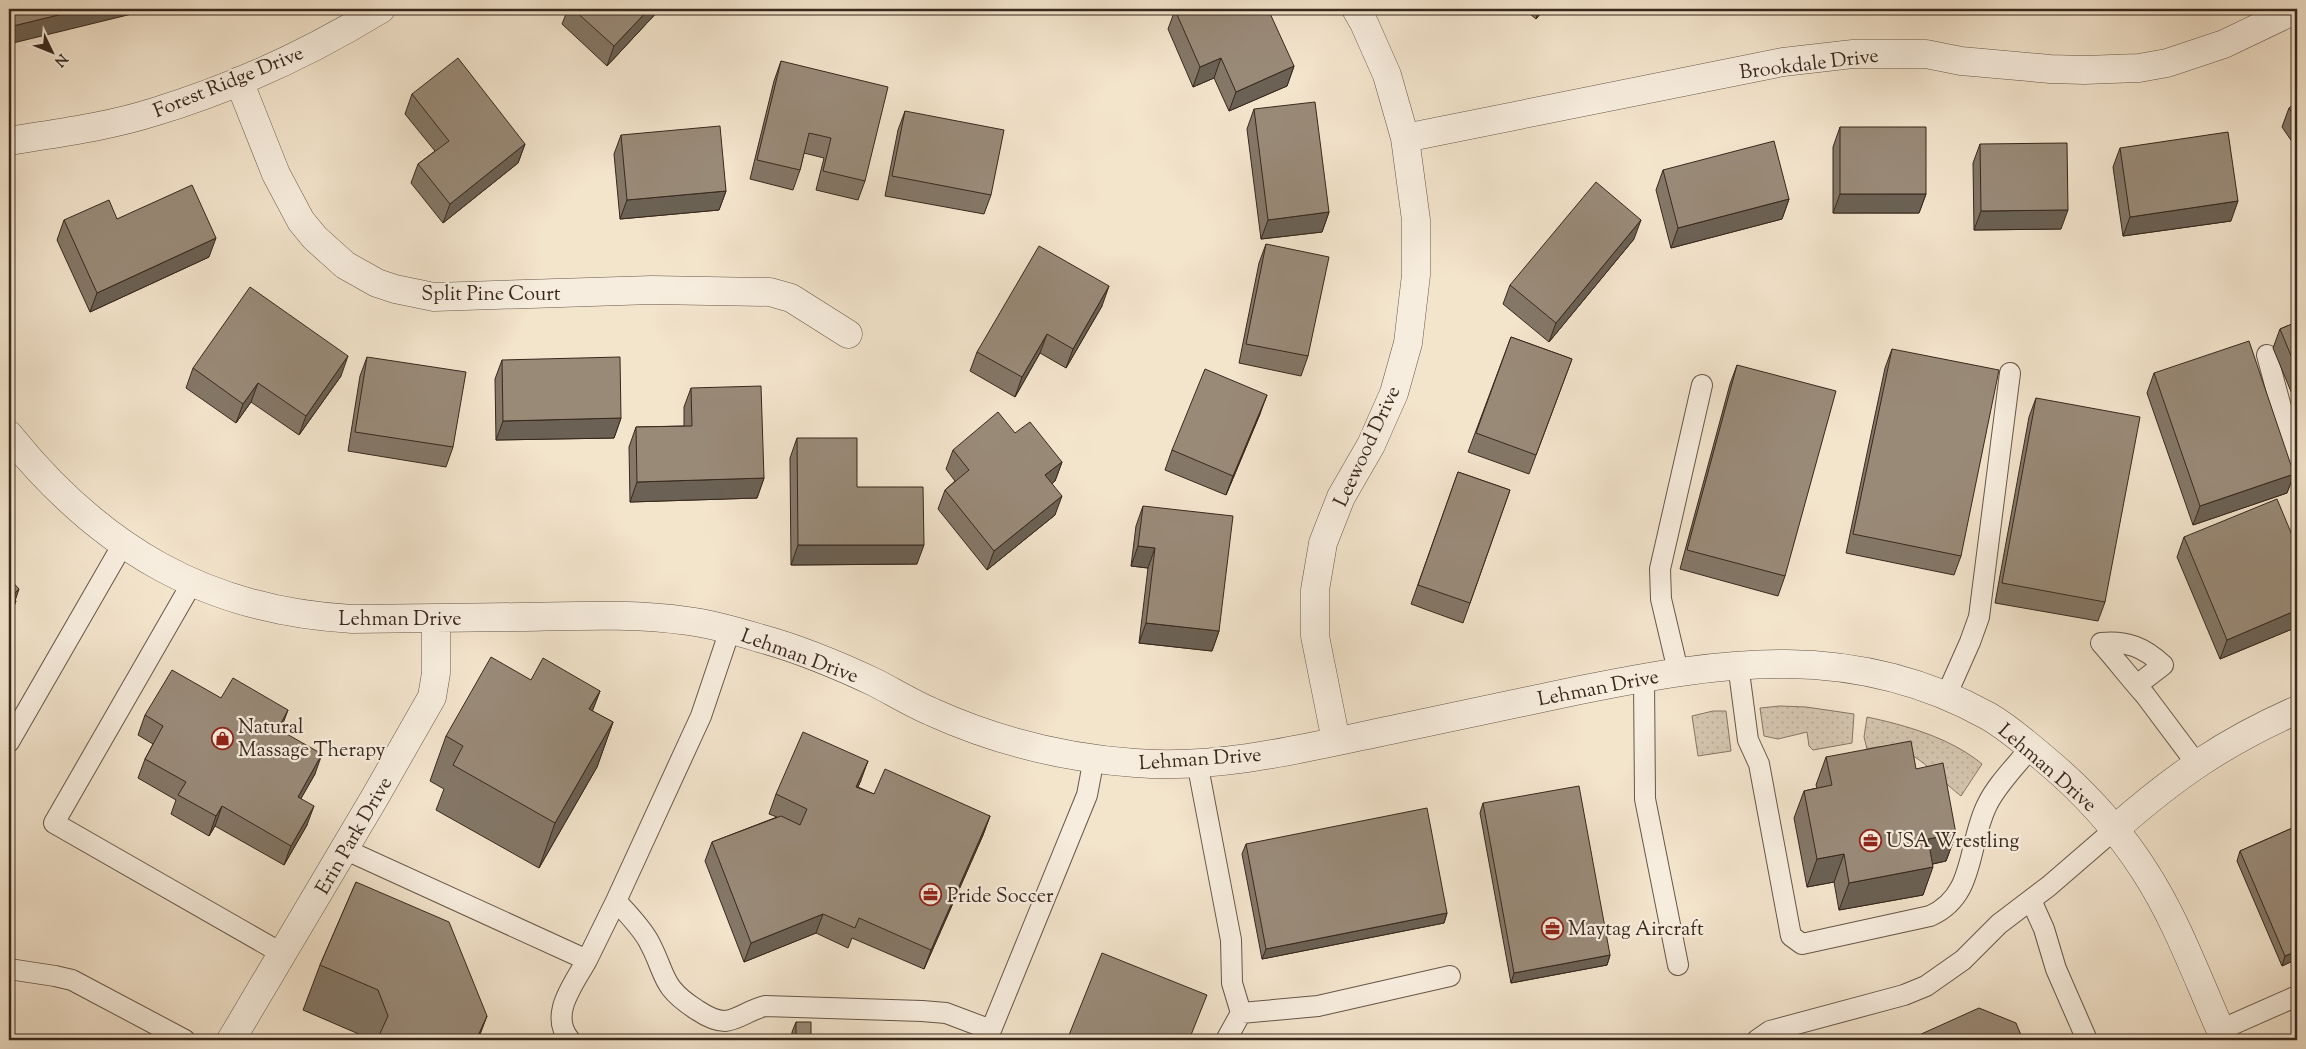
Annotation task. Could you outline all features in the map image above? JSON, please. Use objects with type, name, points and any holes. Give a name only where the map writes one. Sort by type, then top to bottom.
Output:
[{"type":"street","name":"Forest Ridge Drive","points":[[9,141],[92,127],[152,113],[239,81],[336,35],[381,9]]},
{"type":"street","name":"Leewood Drive","points":[[1336,741],[1315,636],[1315,590],[1323,543],[1341,497],[1371,445],[1394,393],[1408,343],[1416,275],[1416,220],[1405,138],[1387,75],[1356,9]]},
{"type":"street","name":"Brookdale Drive","points":[[1405,138],[1783,62],[1852,54],[1926,54],[1961,61],[2050,69],[2139,68],[2167,62],[2224,44],[2297,9]]},
{"type":"street","name":"Split Pine Court","points":[[239,81],[276,174],[300,221],[315,238],[345,265],[377,283],[395,289],[434,297],[652,290],[770,292],[791,298],[848,334]]},
{"type":"street","name":"Lehman Drive","points":[[9,435],[69,502],[87,518],[123,544],[170,572],[241,601],[317,617],[352,619],[615,616],[690,621],[789,647],[827,661],[931,712],[985,734],[1094,758],[1143,764],[1242,758],[1336,741],[1644,677],[1738,664],[1788,663],[1843,666],[1893,678],[1946,696],[1990,717],[2031,748],[2089,799],[2115,829],[2146,872],[2168,911],[2223,1035]]},
{"type":"street","name":"Erin Park Drive","points":[[231,1040],[432,697],[436,673],[436,618]]},
{"type":"street","points":[[2115,829],[2196,764],[2246,734],[2297,710]]},
{"type":"lane","points":[[2267,354],[2297,467]]},
{"type":"lane","points":[[1946,696],[1979,617],[2010,373]]},
{"type":"lane","points":[[1678,671],[1662,599],[1660,569],[1702,385]]},
{"type":"lane","points":[[9,742],[123,544]]},
{"type":"lane","points":[[192,582],[54,823],[283,954]]},
{"type":"lane","points":[[570,1040],[561,1026],[561,1010],[616,901],[701,716],[730,630]]},
{"type":"lane","points":[[1738,664],[1748,740],[1759,764],[1791,936],[1802,944],[1930,916],[1944,909],[1965,881],[1978,825],[1988,803],[2031,748]]},
{"type":"lane","points":[[1644,677],[1645,798],[1678,965]]},
{"type":"lane","points":[[2137,685],[2196,764]]},
{"type":"lane","points":[[616,901],[648,940],[664,980],[671,990],[689,1005],[712,1019],[730,1020],[747,1011],[765,1006],[922,1011],[946,1013],[989,1035],[1087,795],[1094,758]]},
{"type":"lane","points":[[1197,762],[1230,940],[1232,983],[1240,1013],[1226,1040]]},
{"type":"lane","points":[[1757,1040],[1770,1031],[1904,995],[1926,986],[1963,960],[1999,924],[2031,900],[2115,829]]},
{"type":"lane","points":[[344,849],[587,960]]},
{"type":"lane","points":[[2031,900],[2044,928],[2056,969],[2088,1040]]},
{"type":"lane","points":[[9,969],[72,980],[185,1040]]},
{"type":"lane","points":[[1240,1013],[1318,1006],[1450,976]]},
{"type":"lane","points":[[2223,1035],[2297,996]]},
{"type":"shaded area","points":[[1780,706],[1806,707],[1854,714],[1852,743],[1813,750],[1809,746],[1807,732],[1778,739],[1764,736],[1760,708]]},
{"type":"shaded area","points":[[1713,711],[1726,711],[1731,751],[1698,756],[1692,716]]},
{"type":"shaded area","points":[[1867,717],[1897,724],[1942,740],[1970,755],[1982,764],[1961,796],[1930,768],[1908,753],[1895,748],[1867,749],[1864,737]]},
{"type":"building","points":[[9,9],[83,9],[9,27]]},
{"type":"building","points":[[573,9],[649,9],[614,46]]},
{"type":"building","points":[[1268,9],[1294,66],[1236,92],[1221,58],[1200,67],[1175,10]]},
{"type":"building","points":[[458,58],[525,144],[450,204],[418,164],[449,141],[412,94]]},
{"type":"building","points":[[781,61],[888,87],[865,181],[823,171],[831,138],[809,133],[800,170],[757,160]]},
{"type":"building","points":[[2297,101],[2297,120],[2289,108]]},
{"type":"building","points":[[1315,102],[1329,212],[1268,220],[1254,109]]},
{"type":"building","points":[[905,111],[1004,130],[991,195],[892,176]]},
{"type":"building","points":[[720,126],[726,191],[627,200],[621,135]]},
{"type":"building","points":[[1840,127],[1926,127],[1926,194],[1840,194]]},
{"type":"building","points":[[2228,132],[2238,201],[2130,217],[2120,148]]},
{"type":"building","points":[[1774,141],[1789,199],[1678,228],[1663,170]]},
{"type":"building","points":[[2067,143],[2068,210],[1981,211],[1980,144]]},
{"type":"building","points":[[1596,182],[1641,220],[1556,323],[1510,285]]},
{"type":"building","points":[[192,185],[216,238],[97,293],[64,220],[109,200],[117,219]]},
{"type":"building","points":[[1266,244],[1329,257],[1308,356],[1246,344]]},
{"type":"building","points":[[1039,246],[1109,286],[1073,349],[1047,334],[1022,377],[977,352]]},
{"type":"building","points":[[250,287],[348,356],[306,416],[258,383],[243,404],[193,368]]},
{"type":"building","points":[[2297,322],[2297,370],[2280,329]]},
{"type":"building","points":[[1511,337],[1572,359],[1536,455],[1476,433]]},
{"type":"building","points":[[2249,341],[2294,474],[2200,506],[2154,373]]},
{"type":"building","points":[[1892,349],[1999,370],[1961,556],[1853,534]]},
{"type":"building","points":[[367,357],[466,372],[453,447],[355,432]]},
{"type":"building","points":[[620,357],[621,418],[503,421],[502,360]]},
{"type":"building","points":[[1737,365],[1836,391],[1785,576],[1687,550]]},
{"type":"building","points":[[1205,369],[1267,395],[1233,476],[1172,450]]},
{"type":"building","points":[[761,386],[764,478],[637,482],[636,427],[692,426],[691,388]]},
{"type":"building","points":[[2036,398],[2140,417],[2105,602],[2002,583]]},
{"type":"building","points":[[998,412],[1015,433],[1030,422],[1062,462],[1045,475],[1062,496],[994,551],[945,490],[969,470],[953,450]]},
{"type":"building","points":[[797,438],[857,438],[857,487],[923,487],[924,545],[798,545]]},
{"type":"building","points":[[1458,472],[1510,490],[1470,603],[1418,585]]},
{"type":"building","points":[[2277,499],[2297,547],[2297,610],[2227,640],[2184,537]]},
{"type":"building","points":[[1143,506],[1233,516],[1219,631],[1146,623],[1155,548],[1138,546]]},
{"type":"building","points":[[9,578],[19,589],[12,596],[16,601],[9,608]]},
{"type":"building","points":[[491,657],[531,680],[543,658],[600,691],[589,709],[613,722],[555,823],[453,765],[463,746],[446,736]]},
{"type":"building","points":[[172,670],[221,698],[233,678],[288,710],[278,729],[322,754],[298,797],[314,806],[291,846],[222,806],[216,816],[178,795],[186,782],[145,759],[163,726],[145,715]]},
{"type":"building","points":[[803,732],[868,761],[856,787],[874,794],[885,769],[990,816],[931,950],[859,918],[855,928],[823,914],[751,943],[712,842],[781,816],[800,825],[807,809],[776,794]]},
{"type":"building","name":"USA Wrestling","points":[[1911,741],[1916,769],[1943,763],[1956,834],[1928,839],[1933,867],[1849,883],[1844,854],[1817,859],[1804,791],[1832,785],[1826,757]]},
{"type":"building","points":[[1579,786],[1610,955],[1514,973],[1483,803]]},
{"type":"building","points":[[1427,808],[1447,913],[1266,949],[1246,844]]},
{"type":"building","points":[[2297,826],[2297,951],[2285,956],[2240,851]]},
{"type":"building","points":[[356,882],[449,922],[487,1016],[476,1040],[377,1040],[388,1016],[378,990],[320,965]]},
{"type":"building","points":[[1102,953],[1207,995],[1189,1040],[1067,1040]]},
{"type":"building","points":[[1979,1008],[2016,1023],[2023,1040],[1908,1040]]},
{"type":"building","points":[[796,1022],[811,1022],[811,1040],[796,1040]]},
{"type":"place","name":"Natural Massage Therapy","points":[[222,738]]},
{"type":"place","name":"USA Wrestling","points":[[1870,840]]},
{"type":"place","name":"Pride Soccer","points":[[931,895]]},
{"type":"place","name":"Maytag Aircraft","points":[[1552,928]]}]
